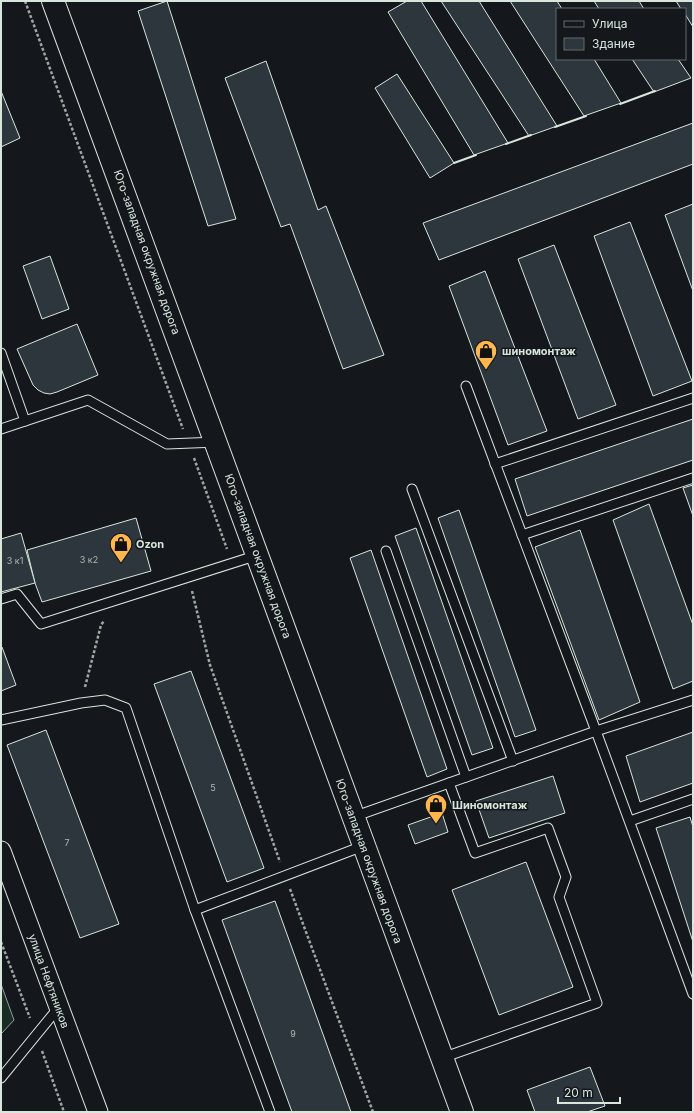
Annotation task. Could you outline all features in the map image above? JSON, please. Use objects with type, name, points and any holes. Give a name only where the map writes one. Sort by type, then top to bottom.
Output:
[{"type":"highway","name":"Юго-западная окружная дорога","points":[[53,1],[217,442],[363,846],[462,1112]]},
{"type":"street","name":"улица Нефтяников","points":[[1,851],[98,1112]]},
{"type":"lane","points":[[1,353],[25,421]]},
{"type":"lane","points":[[466,386],[630,821],[693,994]]},
{"type":"lane","points":[[495,464],[693,398]]},
{"type":"lane","points":[[1,429],[88,400],[167,444],[217,442]]},
{"type":"lane","points":[[522,535],[693,478]]},
{"type":"lane","points":[[412,489],[513,761]]},
{"type":"lane","points":[[386,552],[466,777]]},
{"type":"lane","points":[[1,599],[17,594],[41,624],[258,554]]},
{"type":"lane","points":[[1,720],[81,703],[105,700],[126,708],[195,910],[270,1112]]},
{"type":"lane","points":[[353,817],[596,731],[693,700]]},
{"type":"lane","points":[[442,1058],[597,1003],[559,897],[566,877],[548,828],[475,853],[449,783]]},
{"type":"lane","points":[[630,821],[693,799]]},
{"type":"lane","points":[[195,910],[363,846]]},
{"type":"lane","points":[[1,1078],[59,1007]]},
{"type":"path","points":[[25,1],[232,563]]},
{"type":"path","points":[[188,577],[210,665],[285,876],[373,1112]]},
{"type":"path","points":[[81,703],[101,625],[115,601]]},
{"type":"green space","points":[[1,984],[14,1020],[2,1033],[1,1032]]},
{"type":"building","points":[[167,1],[236,219],[208,226],[138,11]]},
{"type":"building","points":[[407,1],[421,1],[508,143],[474,155],[388,12]]},
{"type":"building","points":[[441,1],[479,1],[557,126],[529,136]]},
{"type":"building","points":[[510,1],[557,1],[561,8],[556,8],[556,60],[595,60],[621,103],[584,116]]},
{"type":"building","points":[[594,1],[639,1],[643,8],[598,8]]},
{"type":"building","points":[[676,1],[693,1],[693,27],[686,16],[686,8],[680,8]]},
{"type":"building","points":[[633,60],[679,60],[691,78],[654,92]]},
{"type":"building","points":[[266,61],[318,210],[326,206],[384,355],[343,369],[290,224],[281,227],[225,78]]},
{"type":"building","points":[[397,74],[454,163],[430,178],[375,88]]},
{"type":"building","points":[[1,91],[20,138],[1,147]]},
{"type":"building","points":[[693,123],[693,164],[439,260],[423,223]]},
{"type":"building","points":[[693,204],[693,291],[665,215]]},
{"type":"building","points":[[630,222],[692,381],[653,396],[594,236]]},
{"type":"building","points":[[554,245],[616,405],[578,419],[518,259]]},
{"type":"building","points":[[50,256],[69,309],[42,319],[23,266]]},
{"type":"building","points":[[485,271],[547,431],[508,445],[449,286]]},
{"type":"building","points":[[77,324],[98,375],[50,394],[38,390],[33,385],[17,349]]},
{"type":"building","points":[[693,419],[693,460],[527,516],[515,479]]},
{"type":"building","points":[[693,485],[693,516],[683,488]]},
{"type":"building","points":[[649,504],[693,625],[693,681],[673,689],[613,520]]},
{"type":"building","points":[[459,510],[536,730],[515,737],[438,518]]},
{"type":"building","points":[[136,518],[151,571],[42,602],[35,583],[27,550]]},
{"type":"building","points":[[416,528],[493,748],[472,755],[395,536]]},
{"type":"building","points":[[580,530],[640,702],[599,720],[535,547]]},
{"type":"building","points":[[21,533],[35,583],[1,592],[1,539]]},
{"type":"building","points":[[371,550],[447,769],[427,777],[350,558]]},
{"type":"building","points":[[2,647],[16,685],[1,691],[1,648]]},
{"type":"building","points":[[191,671],[264,868],[227,882],[154,684]]},
{"type":"building","points":[[46,730],[119,924],[80,938],[7,745]]},
{"type":"building","points":[[693,732],[693,783],[640,802],[626,756]]},
{"type":"building","points":[[553,776],[565,813],[489,838],[476,801]]},
{"type":"building","points":[[442,813],[448,832],[415,844],[408,825]]},
{"type":"building","points":[[690,817],[693,827],[693,942],[656,828]]},
{"type":"building","points":[[526,862],[573,987],[499,1015],[452,890]]},
{"type":"building","points":[[275,901],[351,1112],[292,1112],[222,920]]},
{"type":"building","points":[[590,1067],[605,1106],[587,1112],[535,1112],[527,1090]]},
{"type":"wall","points":[[620,104],[655,91]]},
{"type":"wall","points":[[555,127],[586,116]]},
{"type":"wall","points":[[506,144],[531,135]]},
{"type":"wall","points":[[454,163],[476,155]]},
{"type":"place","name":"шиномонтаж","points":[[486,370]]},
{"type":"place","name":"Ozon","points":[[121,564]]},
{"type":"place","name":"Шиномонтаж","points":[[436,824]]}]
